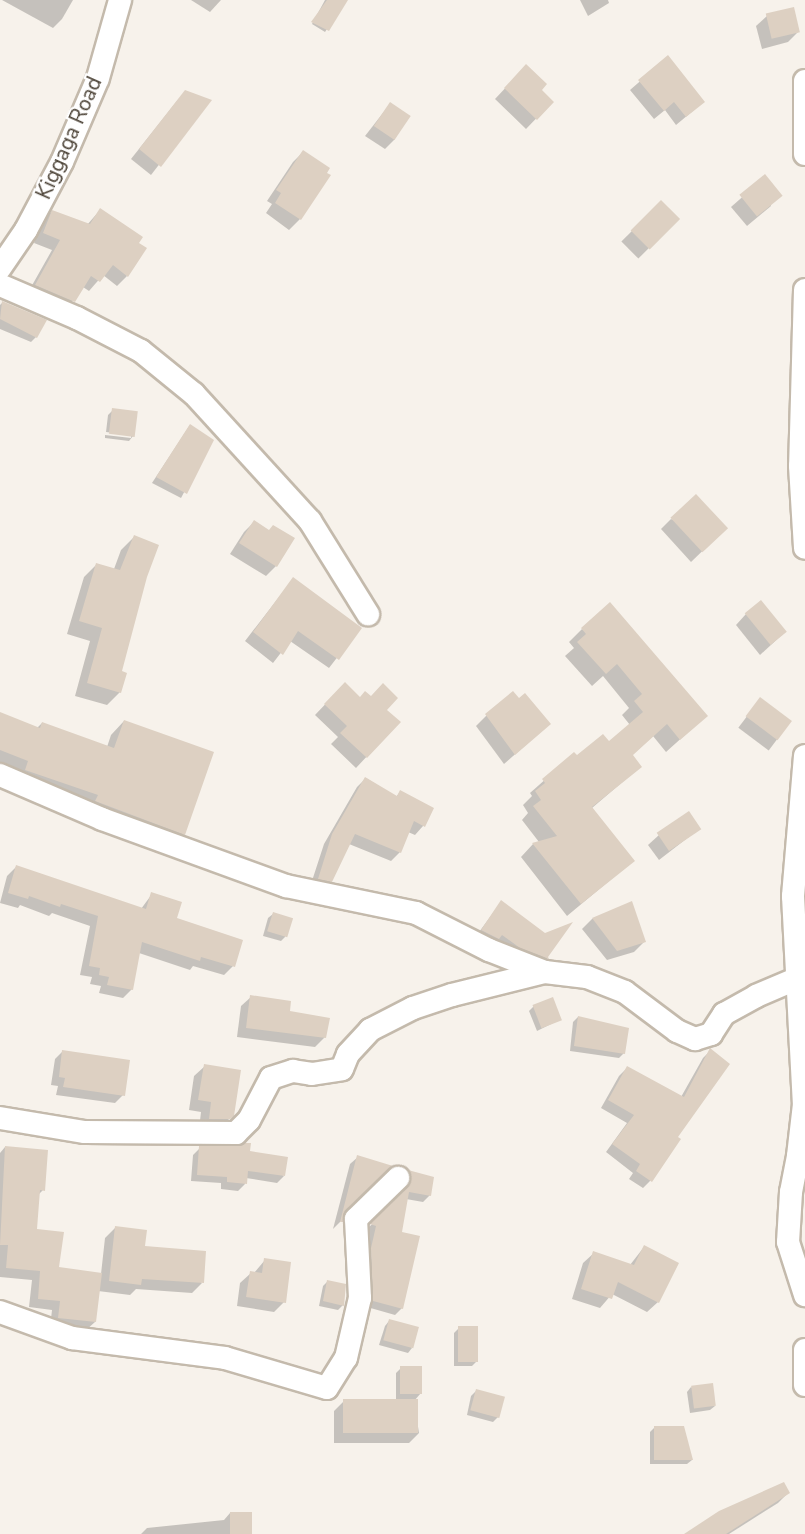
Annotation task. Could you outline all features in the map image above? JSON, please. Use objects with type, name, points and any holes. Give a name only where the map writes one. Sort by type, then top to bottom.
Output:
[{"type":"street","name":"Kiggaga Road","points":[[0,268],[37,210],[62,162],[98,78],[120,0]]},
{"type":"street","points":[[805,81],[805,154]]},
{"type":"street","points":[[0,285],[76,318],[141,351],[194,394],[310,521],[368,614]]},
{"type":"street","points":[[805,290],[800,466],[805,548]]},
{"type":"street","points":[[805,756],[793,896],[804,1104],[791,1192],[788,1242],[805,1295]]},
{"type":"street","points":[[0,775],[102,819],[286,886],[416,913],[489,950],[545,972],[587,977],[625,992],[677,1031],[695,1040],[711,1034],[724,1014],[756,996],[796,979]]},
{"type":"street","points":[[0,1118],[85,1132],[236,1133],[249,1119],[271,1078],[279,1073],[293,1071],[312,1074],[342,1069],[348,1054],[370,1030],[413,1008],[452,995],[545,972]]},
{"type":"street","points":[[0,1312],[72,1338],[225,1358],[327,1388],[346,1358],[360,1299],[356,1219],[398,1178]]},
{"type":"street","points":[[805,1350],[805,1385]]},
{"type":"building","points":[[327,0],[348,0],[329,31],[311,22]]},
{"type":"building","points":[[794,7],[800,32],[772,39],[766,14]]},
{"type":"building","points":[[668,55],[705,102],[686,117],[674,102],[664,111],[638,80]]},
{"type":"building","points":[[526,64],[547,84],[542,90],[554,102],[537,120],[504,88]]},
{"type":"building","points":[[185,90],[212,100],[161,167],[139,149]]},
{"type":"building","points":[[390,102],[411,116],[395,140],[374,126]]},
{"type":"building","points":[[303,150],[330,168],[327,173],[331,175],[301,220],[275,203],[281,193],[276,190]]},
{"type":"building","points":[[765,174],[783,196],[757,217],[739,195]]},
{"type":"building","points":[[661,200],[680,219],[650,249],[631,230]]},
{"type":"building","points":[[100,208],[143,237],[139,243],[147,248],[128,277],[113,265],[100,282],[91,276],[75,302],[35,285],[60,240],[43,233],[52,210],[90,224]]},
{"type":"building","points":[[2,301],[47,320],[37,338],[0,319]]},
{"type":"building","points":[[112,408],[138,411],[135,437],[109,434]]},
{"type":"building","points":[[190,424],[214,440],[187,494],[156,477]]},
{"type":"building","points":[[696,494],[728,528],[702,552],[670,518]]},
{"type":"building","points":[[254,520],[269,530],[273,525],[295,538],[277,567],[239,543]]},
{"type":"building","points":[[134,535],[159,545],[147,577],[122,671],[127,673],[121,693],[87,683],[102,628],[79,621],[96,563],[120,570]]},
{"type":"building","points":[[293,577],[362,628],[339,660],[298,631],[283,655],[253,632]]},
{"type":"building","points":[[761,600],[787,632],[770,645],[745,613]]},
{"type":"building","points":[[610,602],[708,716],[680,740],[667,724],[633,755],[642,767],[592,807],[635,861],[581,904],[532,843],[557,836],[533,806],[541,800],[535,791],[545,783],[542,779],[574,752],[577,755],[603,734],[609,741],[643,712],[634,701],[642,694],[617,664],[606,674],[577,642],[586,634],[581,628]]},
{"type":"building","points":[[345,682],[360,697],[365,691],[371,696],[383,683],[398,698],[387,710],[401,722],[367,758],[340,733],[347,726],[324,704]]},
{"type":"building","points":[[513,691],[519,698],[525,693],[551,724],[515,755],[485,714]]},
{"type":"building","points":[[760,697],[792,721],[778,740],[746,716]]},
{"type":"building","points":[[0,712],[40,728],[42,722],[114,748],[124,720],[214,752],[185,835],[95,801],[98,795],[25,770],[28,761],[0,750]]},
{"type":"building","points":[[365,777],[397,796],[400,790],[434,808],[425,827],[414,821],[401,853],[355,834],[332,882],[318,879],[332,834]]},
{"type":"building","points":[[689,811],[701,829],[669,851],[657,833]]},
{"type":"building","points":[[16,865],[146,909],[151,892],[182,902],[177,918],[243,940],[235,967],[201,957],[200,961],[142,942],[133,990],[107,985],[109,977],[99,975],[100,968],[89,966],[98,916],[61,904],[60,907],[29,896],[28,899],[8,893]]},
{"type":"building","points":[[501,900],[545,933],[573,922],[548,957],[549,959],[520,948],[502,935],[499,939],[481,930]]},
{"type":"building","points":[[632,901],[646,942],[617,951],[592,918]]},
{"type":"building","points":[[273,912],[293,918],[287,937],[267,931]]},
{"type":"building","points":[[250,995],[291,1001],[290,1011],[330,1018],[326,1038],[246,1028]]},
{"type":"building","points":[[553,997],[562,1020],[541,1028],[532,1005]]},
{"type":"building","points":[[578,1016],[629,1028],[625,1054],[574,1046]]},
{"type":"building","points":[[710,1048],[730,1064],[678,1137],[681,1139],[652,1182],[636,1171],[640,1164],[612,1144],[634,1115],[608,1100],[627,1066],[684,1097]]},
{"type":"building","points":[[62,1050],[130,1060],[125,1096],[63,1087],[65,1078],[59,1077]]},
{"type":"building","points":[[204,1064],[241,1070],[234,1116],[230,1119],[209,1119],[211,1102],[198,1100]]},
{"type":"building","points":[[251,1143],[250,1151],[288,1157],[285,1176],[248,1171],[247,1184],[227,1182],[227,1177],[197,1175],[199,1146],[236,1146]]},
{"type":"building","points":[[5,1146],[48,1150],[45,1191],[40,1190],[37,1229],[64,1232],[59,1267],[102,1273],[96,1322],[58,1318],[60,1301],[38,1299],[40,1271],[6,1268],[8,1245],[0,1245]]},
{"type":"building","points":[[357,1155],[393,1166],[347,1209],[343,1222],[340,1222]]},
{"type":"building","points":[[408,1170],[434,1177],[431,1196],[409,1192],[402,1232],[420,1236],[403,1309],[373,1301],[371,1248],[376,1226],[370,1224],[408,1187],[411,1181]]},
{"type":"building","points":[[115,1226],[147,1230],[145,1246],[206,1251],[204,1283],[142,1279],[141,1285],[109,1281]]},
{"type":"building","points":[[644,1245],[679,1263],[659,1303],[618,1282],[612,1299],[581,1289],[593,1251],[634,1265]]},
{"type":"building","points":[[264,1258],[291,1262],[286,1303],[246,1297],[250,1271],[262,1273]]},
{"type":"building","points":[[327,1280],[346,1284],[344,1306],[323,1301]]},
{"type":"building","points":[[389,1319],[419,1327],[413,1348],[383,1340]]},
{"type":"building","points":[[458,1326],[478,1326],[478,1362],[458,1362]]},
{"type":"building","points":[[400,1366],[422,1366],[422,1394],[400,1394]]},
{"type":"building","points":[[713,1383],[716,1406],[694,1409],[691,1386]]},
{"type":"building","points":[[476,1389],[505,1397],[499,1418],[470,1410]]},
{"type":"building","points":[[343,1399],[418,1399],[418,1433],[343,1433]]},
{"type":"building","points":[[654,1426],[684,1426],[693,1460],[654,1460]]},
{"type":"building","points":[[784,1482],[790,1493],[726,1534],[684,1534],[719,1511]]},
{"type":"building","points":[[230,1512],[252,1512],[252,1534],[230,1534]]}]
